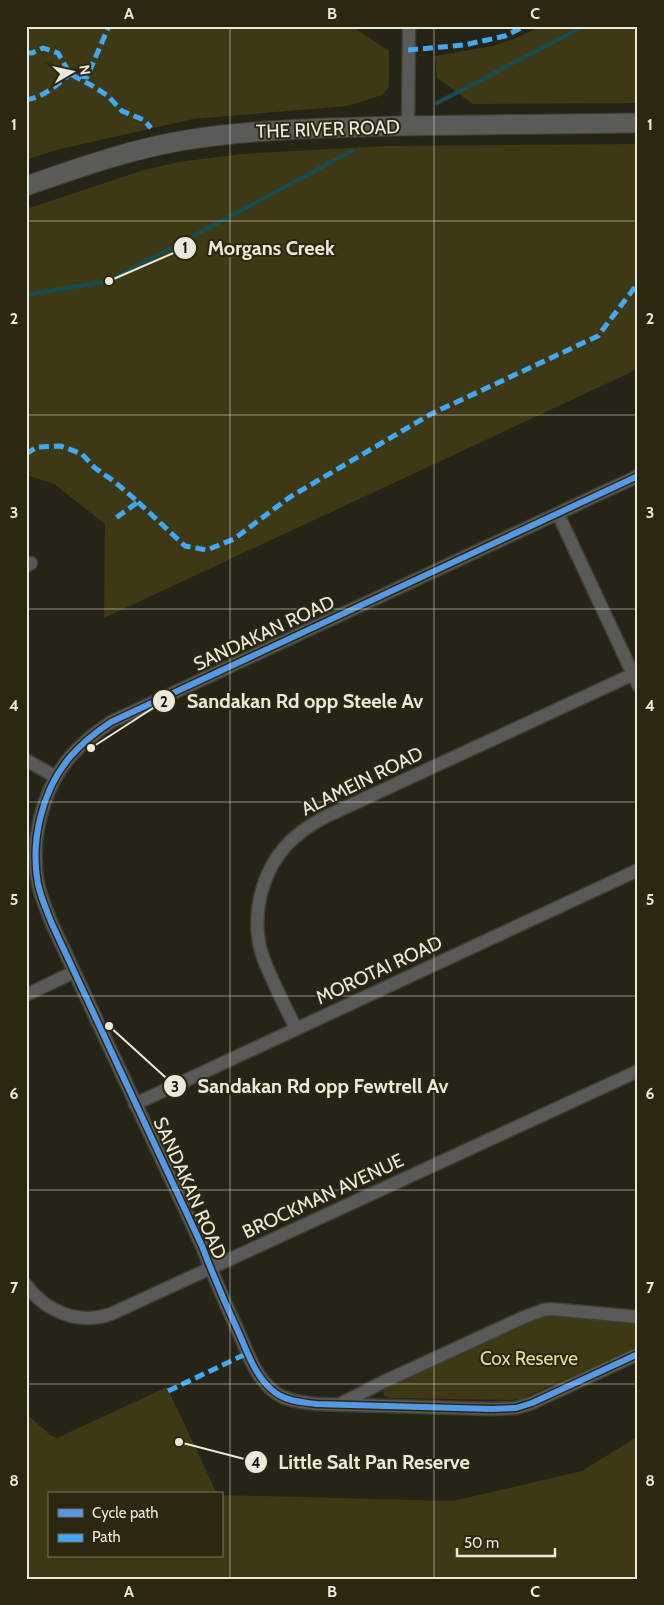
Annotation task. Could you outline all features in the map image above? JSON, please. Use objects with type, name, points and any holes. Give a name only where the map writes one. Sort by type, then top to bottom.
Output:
[{"type":"main road","name":"THE RIVER ROAD","points":[[26,186],[116,156],[184,140],[228,134],[408,126],[638,123]]},
{"type":"street","points":[[408,126],[409,26]]},
{"type":"street","name":"SANDAKAN ROAD","points":[[638,476],[111,722],[83,743],[70,756],[56,777],[48,794],[36,847],[38,884],[44,903],[74,972],[202,1246],[248,1353],[264,1382],[274,1392],[285,1398],[316,1404],[516,1408],[532,1403],[638,1354]]},
{"type":"street","points":[[558,514],[636,677]]},
{"type":"street","name":"ALAMEIN ROAD","points":[[296,1029],[263,958],[257,922],[263,885],[284,848],[304,830],[327,816],[636,677]]},
{"type":"street","points":[[26,760],[56,777]]},
{"type":"street","name":"MOROTAI ROAD","points":[[136,1104],[638,870]]},
{"type":"street","points":[[26,995],[74,972]]},
{"type":"street","name":"BROCKMAN AVENUE","points":[[26,1285],[40,1301],[52,1310],[71,1316],[92,1318],[111,1314],[638,1071]]},
{"type":"street","name":"SANDAKAN ROAD","points":[[340,1404],[381,1383],[542,1310],[562,1309],[638,1317]]},
{"type":"green space","points":[[26,26],[352,26],[389,51],[389,87],[382,95],[347,106],[193,119],[52,151],[26,160]]},
{"type":"green space","points":[[541,26],[638,26],[638,103],[473,104],[437,78],[435,56],[493,46],[514,39]]},
{"type":"green space","points":[[638,144],[638,369],[104,618],[105,524],[54,484],[26,475],[26,209],[144,170],[179,162],[242,154],[385,146]]},
{"type":"green space","name":"Cox Reserve","points":[[550,1315],[638,1323],[638,1346],[521,1399],[391,1398],[384,1396],[384,1388],[532,1320]]},
{"type":"green space","points":[[167,1387],[216,1492],[48,1492],[48,1558],[222,1558],[222,1495],[453,1501],[582,1471],[638,1436],[638,1579],[26,1579],[26,1413],[50,1435],[57,1438]]},
{"type":"waterway","points":[[437,103],[584,26]]},
{"type":"waterway","points":[[26,295],[109,281],[352,151]]},
{"type":"marked path","points":[[26,100],[44,93],[70,74],[87,77],[109,26]]},
{"type":"marked path","points":[[408,50],[464,45],[505,36],[525,26]]},
{"type":"marked path","points":[[26,53],[32,53],[43,48],[58,53],[70,74],[108,96],[122,111],[144,120],[151,128]]},
{"type":"marked path","points":[[138,502],[185,546],[207,550],[234,539],[290,497],[431,414],[598,336],[638,283]]},
{"type":"marked path","points":[[26,454],[37,447],[61,446],[82,454],[95,468],[138,502],[113,520]]},
{"type":"marked path","points":[[168,1391],[248,1353]]},
{"type":"cycle path","points":[[638,476],[111,722],[79,747],[60,770],[45,800],[40,817],[36,851],[38,884],[52,924],[202,1246],[248,1355],[261,1378],[272,1390],[287,1399],[316,1404],[516,1408],[532,1403],[638,1354]]},
{"type":"place","name":"Morgans Creek","points":[[109,281]]},
{"type":"place","name":"Sandakan Rd opp Steele Av","points":[[91,748]]},
{"type":"place","name":"Sandakan Rd opp Fewtrell Av","points":[[109,1026]]},
{"type":"place","name":"Little Salt Pan Reserve","points":[[179,1442]]}]
